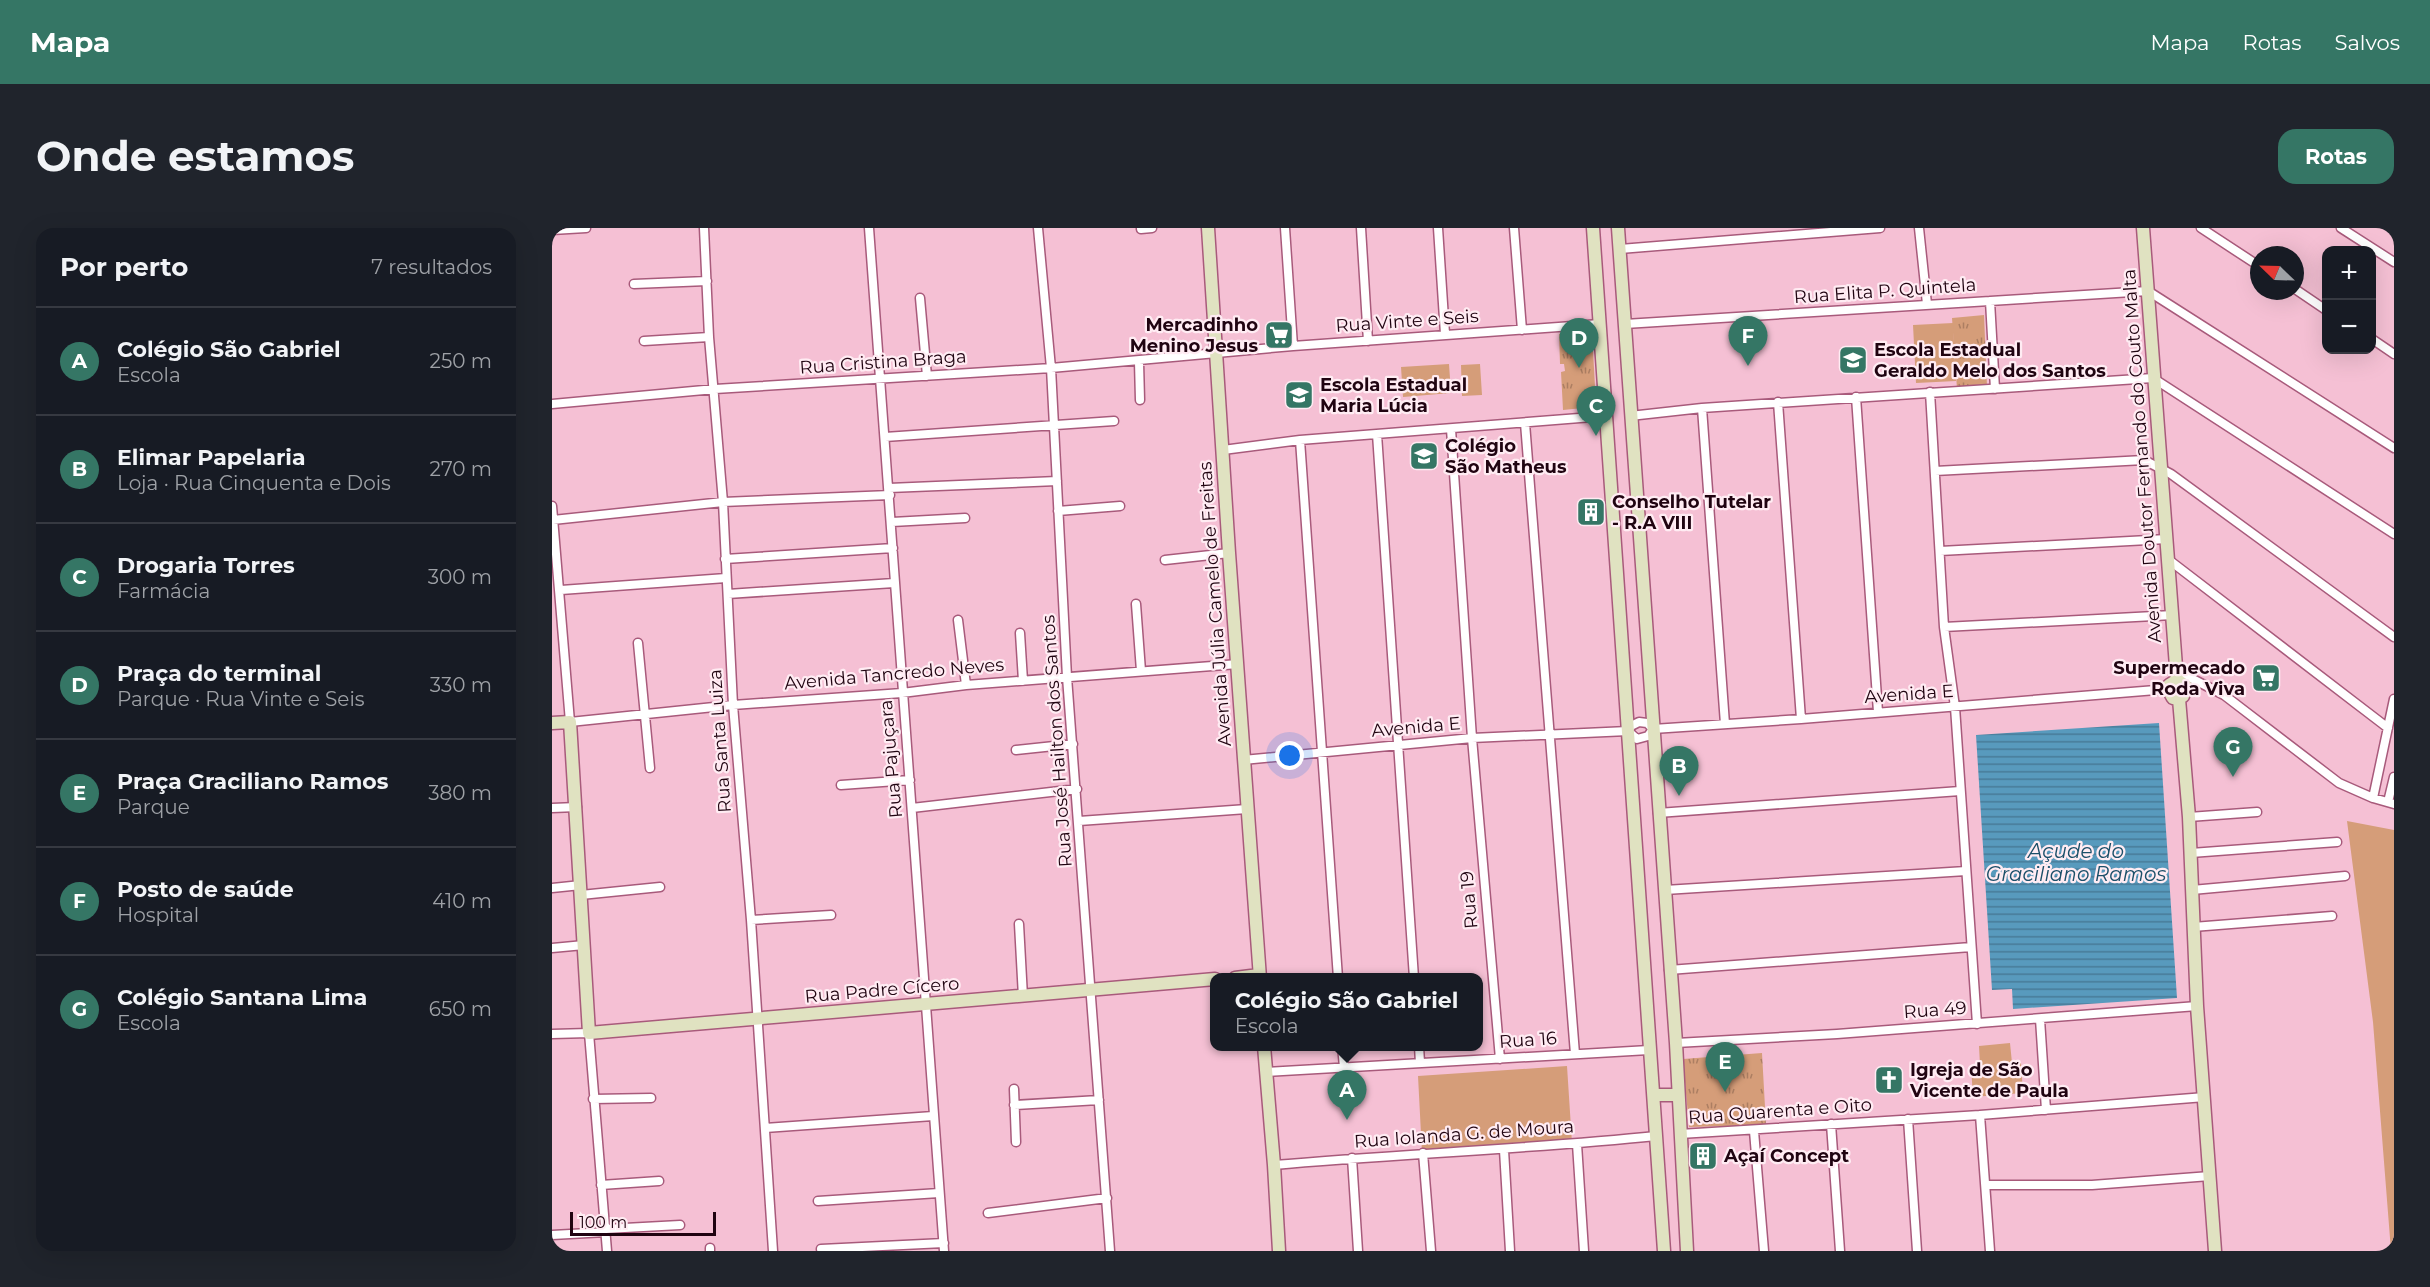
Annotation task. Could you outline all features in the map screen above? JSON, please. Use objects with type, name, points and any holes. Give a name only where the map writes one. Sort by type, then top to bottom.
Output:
[{"type":"street","points":[[552,230],[586,228]]},
{"type":"street","name":"Rua Santa Luiza","points":[[704,228],[709,337],[723,502],[733,705],[751,920],[773,1251]]},
{"type":"street","name":"Rua Pajuçara","points":[[869,228],[944,1247]]},
{"type":"street","name":"Rua José Hailton dos Santos","points":[[1038,228],[1051,368],[1067,677],[1110,1251]]},
{"type":"street","points":[[1141,229],[1152,228]]},
{"type":"street","name":"Avenida Júlia Camelo de Freitas","points":[[1208,228],[1259,973]]},
{"type":"street","points":[[1285,228],[1293,346]]},
{"type":"street","points":[[1361,228],[1368,341]]},
{"type":"street","points":[[1438,228],[1445,334]]},
{"type":"street","points":[[1515,228],[1522,330]]},
{"type":"street","points":[[1593,228],[1664,1251]]},
{"type":"street","points":[[1618,228],[1626,370],[1676,1043],[1688,1251]]},
{"type":"street","points":[[1620,249],[1880,228]]},
{"type":"street","points":[[1919,228],[1926,304]]},
{"type":"street","name":"Avenida Doutor Fernando do Couto Malta","points":[[2143,228],[2173,615],[2174,680],[2186,686],[2183,696],[2179,699],[2189,817],[2197,1006],[2215,1251]]},
{"type":"street","points":[[2201,228],[2250,260]]},
{"type":"street","points":[[2342,228],[2394,262]]},
{"type":"street","points":[[634,284],[707,281]]},
{"type":"street","points":[[2148,291],[2394,448]]},
{"type":"street","name":"Rua Elita P. Quintela","points":[[1625,324],[2148,291]]},
{"type":"street","points":[[2304,295],[2322,307]]},
{"type":"street","points":[[920,298],[927,376]]},
{"type":"street","points":[[1990,301],[1995,389]]},
{"type":"street","name":"Rua Vinte e Seis","points":[[1216,354],[1445,334],[1600,324]]},
{"type":"street","points":[[644,341],[709,337]]},
{"type":"street","points":[[2376,342],[2394,354]]},
{"type":"street","name":"Rua Cristina Braga","points":[[552,404],[715,389],[1139,362],[1216,354]]},
{"type":"street","points":[[1139,362],[1140,400]]},
{"type":"street","points":[[1604,371],[1626,370]]},
{"type":"street","points":[[1630,416],[1778,402],[2153,378],[2394,534]]},
{"type":"street","points":[[1930,392],[1944,627],[1955,707],[1977,1024]]},
{"type":"street","points":[[1856,397],[1878,712]]},
{"type":"street","points":[[1778,402],[1801,719]]},
{"type":"street","points":[[1702,408],[1725,724]]},
{"type":"street","points":[[1223,450],[1300,440],[1605,416]]},
{"type":"street","points":[[885,437],[1114,421]]},
{"type":"street","points":[[1525,423],[1575,1054]]},
{"type":"street","name":"Rua 19","points":[[1451,429],[1472,738],[1500,1059]]},
{"type":"street","points":[[1377,434],[1414,973]]},
{"type":"street","points":[[1300,440],[1338,973]]},
{"type":"street","points":[[1935,471],[2144,459],[2160,468],[2394,637]]},
{"type":"street","points":[[553,520],[723,502],[1057,481]]},
{"type":"street","points":[[552,506],[555,572],[561,590],[577,807],[593,1100],[607,1251]]},
{"type":"street","points":[[1058,512],[1120,506]]},
{"type":"street","points":[[892,522],[965,518]]},
{"type":"street","points":[[1940,551],[2167,539]]},
{"type":"street","points":[[725,559],[893,548]]},
{"type":"street","points":[[1165,560],[1229,553]]},
{"type":"street","points":[[2169,560],[2388,728]]},
{"type":"street","points":[[561,590],[726,578]]},
{"type":"street","points":[[728,594],[894,583]]},
{"type":"street","points":[[1136,604],[1141,671]]},
{"type":"street","points":[[1944,627],[2173,615]]},
{"type":"street","points":[[958,620],[966,685]]},
{"type":"street","points":[[1020,633],[1023,681]]},
{"type":"street","points":[[638,643],[650,768]]},
{"type":"street","name":"Avenida Tancredo Neves","points":[[552,723],[733,705],[1239,664]]},
{"type":"street","points":[[2174,680],[2224,695],[2339,783],[2373,798],[2391,803],[2394,777]]},
{"type":"street","name":"Avenida E","points":[[1628,731],[1631,726],[1639,722],[1647,723],[1653,729],[1955,707],[2174,680]]},
{"type":"street","points":[[2373,798],[2394,699]]},
{"type":"street","name":"Avenida E","points":[[1243,760],[1472,738],[1628,731],[1637,739],[1648,736],[1653,729]]},
{"type":"street","points":[[1016,750],[1073,744]]},
{"type":"street","points":[[841,785],[910,780]]},
{"type":"street","points":[[912,808],[1077,789]]},
{"type":"street","points":[[1658,813],[1960,791]]},
{"type":"street","points":[[552,808],[577,807]]},
{"type":"street","points":[[1079,821],[1247,809]]},
{"type":"street","points":[[2189,817],[2257,812]]},
{"type":"street","points":[[2191,853],[2337,842]]},
{"type":"street","points":[[1665,890],[1966,872]]},
{"type":"street","points":[[2192,890],[2345,876]]},
{"type":"street","points":[[552,888],[581,890],[660,887]]},
{"type":"street","points":[[751,920],[831,915]]},
{"type":"street","points":[[2193,927],[2332,916]]},
{"type":"street","points":[[1019,924],[1023,997]]},
{"type":"street","points":[[552,948],[584,945]]},
{"type":"street","points":[[1669,970],[1971,947]]},
{"type":"street","name":"Rua Padre Cícero","points":[[552,1034],[589,1033],[1210,979]]},
{"type":"street","name":"Rua 49","points":[[1676,1043],[2040,1020],[2197,1006]]},
{"type":"street","points":[[2040,1020],[2046,1110]]},
{"type":"street","name":"Rua 16","points":[[1266,1072],[1649,1050]]},
{"type":"street","points":[[1264,1051],[1279,1251]]},
{"type":"street","points":[[1342,1051],[1344,1067]]},
{"type":"street","points":[[1419,1051],[1420,1063]]},
{"type":"street","points":[[1014,1089],[1016,1142]]},
{"type":"street","points":[[1654,1095],[1678,1095]]},
{"type":"street","name":"Rua Quarenta e Oito","points":[[1680,1134],[1754,1131],[2205,1097]]},
{"type":"street","points":[[593,1100],[651,1098]]},
{"type":"street","points":[[1014,1105],[1099,1100]]},
{"type":"street","points":[[1980,1115],[1990,1251]]},
{"type":"street","points":[[765,1128],[933,1116]]},
{"type":"street","points":[[1908,1119],[1917,1251]]},
{"type":"street","points":[[1831,1124],[1840,1251]]},
{"type":"street","points":[[1754,1131],[1764,1251]]},
{"type":"street","name":"Rua Iolanda G. de Moura","points":[[1274,1165],[1423,1153],[1504,1150],[1656,1136]]},
{"type":"street","points":[[1576,1144],[1584,1251]]},
{"type":"street","points":[[1504,1150],[1510,1251]]},
{"type":"street","points":[[1423,1153],[1431,1251]]},
{"type":"street","points":[[1352,1158],[1358,1251]]},
{"type":"street","points":[[1986,1185],[2092,1185],[2210,1176]]},
{"type":"street","points":[[601,1185],[659,1180]]},
{"type":"street","points":[[818,1201],[939,1193]]},
{"type":"street","points":[[988,1213],[1107,1198]]},
{"type":"street","points":[[552,1235],[680,1225]]},
{"type":"street","points":[[821,1249],[944,1247]]},
{"type":"green space","points":[[1984,315],[1987,386],[1957,389],[1952,318]]},
{"type":"green space","points":[[1953,323],[1956,381],[1916,383],[1913,325]]},
{"type":"green space","points":[[1592,332],[1596,405],[1563,410],[1561,372],[1565,371],[1564,364],[1560,364],[1559,334]]},
{"type":"green space","points":[[1449,364],[1451,393],[1403,397],[1401,367]]},
{"type":"green space","points":[[1480,364],[1482,395],[1462,396],[1461,365]]},
{"type":"green space","points":[[2347,821],[2394,830],[2394,1251],[2391,1251],[2373,1022]]},
{"type":"green space","points":[[2010,1043],[2012,1063],[2021,1063],[2023,1093],[1973,1097],[1971,1066],[1980,1065],[1979,1046]]},
{"type":"green space","points":[[1762,1053],[1766,1125],[1689,1127],[1683,1059]]},
{"type":"green space","points":[[1567,1066],[1572,1143],[1422,1153],[1418,1076]]},
{"type":"water","name":"Açude do Graciliano Ramos","points":[[2159,723],[2177,998],[2013,1009],[2012,989],[1992,990],[1976,735]]},
{"type":"place","name":"Mercadinho Menino Jesus","points":[[1279,335]]},
{"type":"place","name":"Escola Estadual Geraldo Melo dos Santos","points":[[1853,360]]},
{"type":"place","name":"Posto de saúde","points":[[1748,366]]},
{"type":"place","name":"Praça do terminal","points":[[1579,368]]},
{"type":"place","name":"Escola Estadual Maria Lúcia","points":[[1299,395]]},
{"type":"place","name":"Drogaria Torres","points":[[1596,436]]},
{"type":"place","name":"Colégio São Matheus","points":[[1424,456]]},
{"type":"place","name":"Conselho Tutelar - R.A VIII","points":[[1591,512]]},
{"type":"place","name":"Supermecado Roda Viva","points":[[2266,678]]},
{"type":"place","name":"Colégio Santana Lima","points":[[2233,777]]},
{"type":"place","name":"Elimar Papelaria","points":[[1679,796]]},
{"type":"place","name":"Igreja de São Vicente de Paula","points":[[1889,1080]]},
{"type":"place","name":"Praça Graciliano Ramos","points":[[1725,1092]]},
{"type":"place","name":"Colégio São Gabriel","points":[[1347,1120]]},
{"type":"place","name":"Açaí Concept","points":[[1703,1156]]}]
